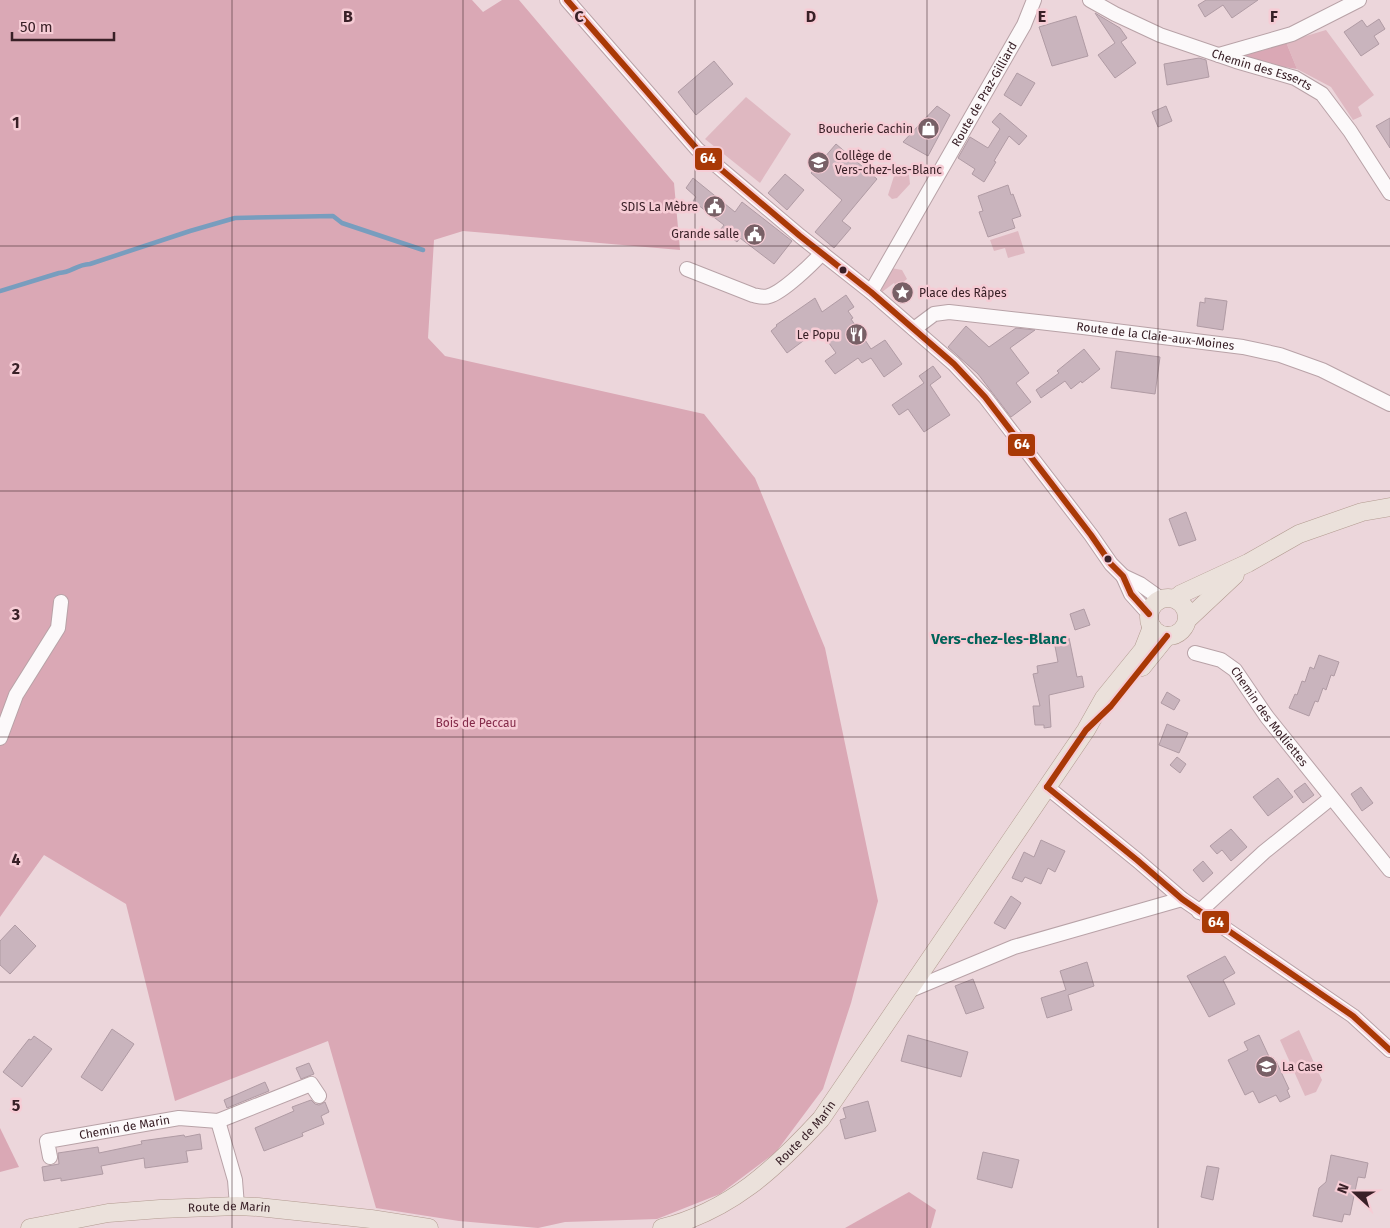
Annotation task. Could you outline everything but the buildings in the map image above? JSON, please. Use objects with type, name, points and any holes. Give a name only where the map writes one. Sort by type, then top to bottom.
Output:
[{"type":"main road","points":[[1248,563],[1187,620],[1182,630],[1172,635],[1156,626],[1153,605],[1248,563],[1299,534],[1362,512],[1390,507]]},
{"type":"main road","points":[[1168,599],[1185,607],[1187,620]]},
{"type":"main road","name":"Route de Marin","points":[[662,1228],[697,1216],[739,1195],[763,1178],[790,1153],[821,1119],[1086,730],[1111,706],[1156,626]]},
{"type":"main road","name":"Route de Marin","points":[[30,1228],[108,1214],[169,1208],[237,1206],[371,1218],[429,1228]]},
{"type":"street","points":[[567,0],[695,147],[871,292],[954,364],[985,397],[1091,535],[1111,564],[1123,576],[1168,599]]},
{"type":"street","name":"Route de Praz-Gilliard","points":[[871,292],[1024,25],[1034,0]]},
{"type":"street","name":"Chemin des Esserts","points":[[1090,0],[1160,35],[1295,78],[1322,94],[1350,131],[1390,193]]},
{"type":"street","points":[[1219,55],[1292,34],[1359,0]]},
{"type":"street","points":[[687,269],[753,295],[764,297],[777,292],[813,263],[822,253]]},
{"type":"street","name":"Route de la Claie-aux-Moines","points":[[914,329],[934,314],[949,312],[1243,347],[1280,355],[1322,370],[1390,404]]},
{"type":"street","points":[[1123,576],[1131,594],[1156,626]]},
{"type":"street","points":[[0,738],[16,695],[58,628],[61,602]]},
{"type":"street","name":"Chemin des Molliettes","points":[[1195,653],[1221,660],[1234,670],[1267,716],[1390,870]]},
{"type":"street","points":[[1047,787],[1182,899],[1353,1016],[1390,1050]]},
{"type":"street","points":[[1199,912],[1264,852],[1331,798]]},
{"type":"street","points":[[908,991],[1014,947],[1182,899]]},
{"type":"street","name":"Chemin de Marin","points":[[50,1157],[48,1141],[179,1118],[218,1121],[311,1084],[319,1096]]},
{"type":"street","points":[[218,1121],[235,1180],[237,1206]]},
{"type":"shaded area","points":[[1326,30],[1374,95],[1358,107],[1362,116],[1353,120],[1331,87],[1297,69],[1286,42]]},
{"type":"shaded area","points":[[746,97],[791,134],[760,183],[705,139]]},
{"type":"shaded area","points":[[900,169],[909,175],[910,184],[897,198],[892,199],[888,195],[895,173]]},
{"type":"shaded area","points":[[1018,231],[1025,253],[1008,258],[1005,248],[994,251],[990,240]]},
{"type":"shaded area","points":[[891,268],[902,270],[907,279],[897,287],[894,283],[882,292],[881,287]]},
{"type":"shaded area","points":[[1299,1030],[1322,1080],[1316,1092],[1305,1096],[1280,1040]]},
{"type":"green space","name":"Bois de Peccau","points":[[0,0],[472,0],[483,12],[502,0],[519,0],[674,183],[680,250],[463,231],[434,240],[428,338],[445,356],[704,414],[755,478],[825,648],[878,901],[851,1003],[823,1089],[776,1152],[720,1194],[657,1219],[565,1222],[538,1228],[459,1221],[376,1208],[328,1041],[175,1101],[126,904],[44,855],[0,917]]},
{"type":"green space","points":[[1286,42],[1297,69],[1234,59],[1234,51],[1261,51]]},
{"type":"green space","points":[[0,1128],[19,1167],[0,1172]]},
{"type":"green space","points":[[909,1192],[936,1210],[931,1228],[845,1228]]},
{"type":"waterway","points":[[0,291],[235,218],[333,216],[342,223],[423,250]]},
{"type":"transit line","name":"64","points":[[567,0],[697,149],[800,236],[871,292],[954,364],[985,397],[1091,535],[1111,564],[1123,576],[1131,594],[1149,614]]},
{"type":"transit line","name":"64","points":[[1047,787],[1086,730],[1111,706],[1167,636]]},
{"type":"transit line","name":"64","points":[[1047,787],[1182,899],[1353,1016],[1390,1050]]},
{"type":"place","name":"Boucherie Cachin","points":[[929,129]]},
{"type":"place","name":"Collège de Vers-chez-les-Blanc","points":[[819,163]]},
{"type":"place","name":"SDIS La Mèbre","points":[[714,207]]},
{"type":"place","name":"Grande salle","points":[[755,234]]},
{"type":"place","name":"Place des Râpes","points":[[903,293]]},
{"type":"place","name":"Le Popu","points":[[856,335]]},
{"type":"place","name":"La Case","points":[[1266,1067]]},
{"type":"district","name":"Vers-chez-les-Blanc","points":[[999,639]]}]
